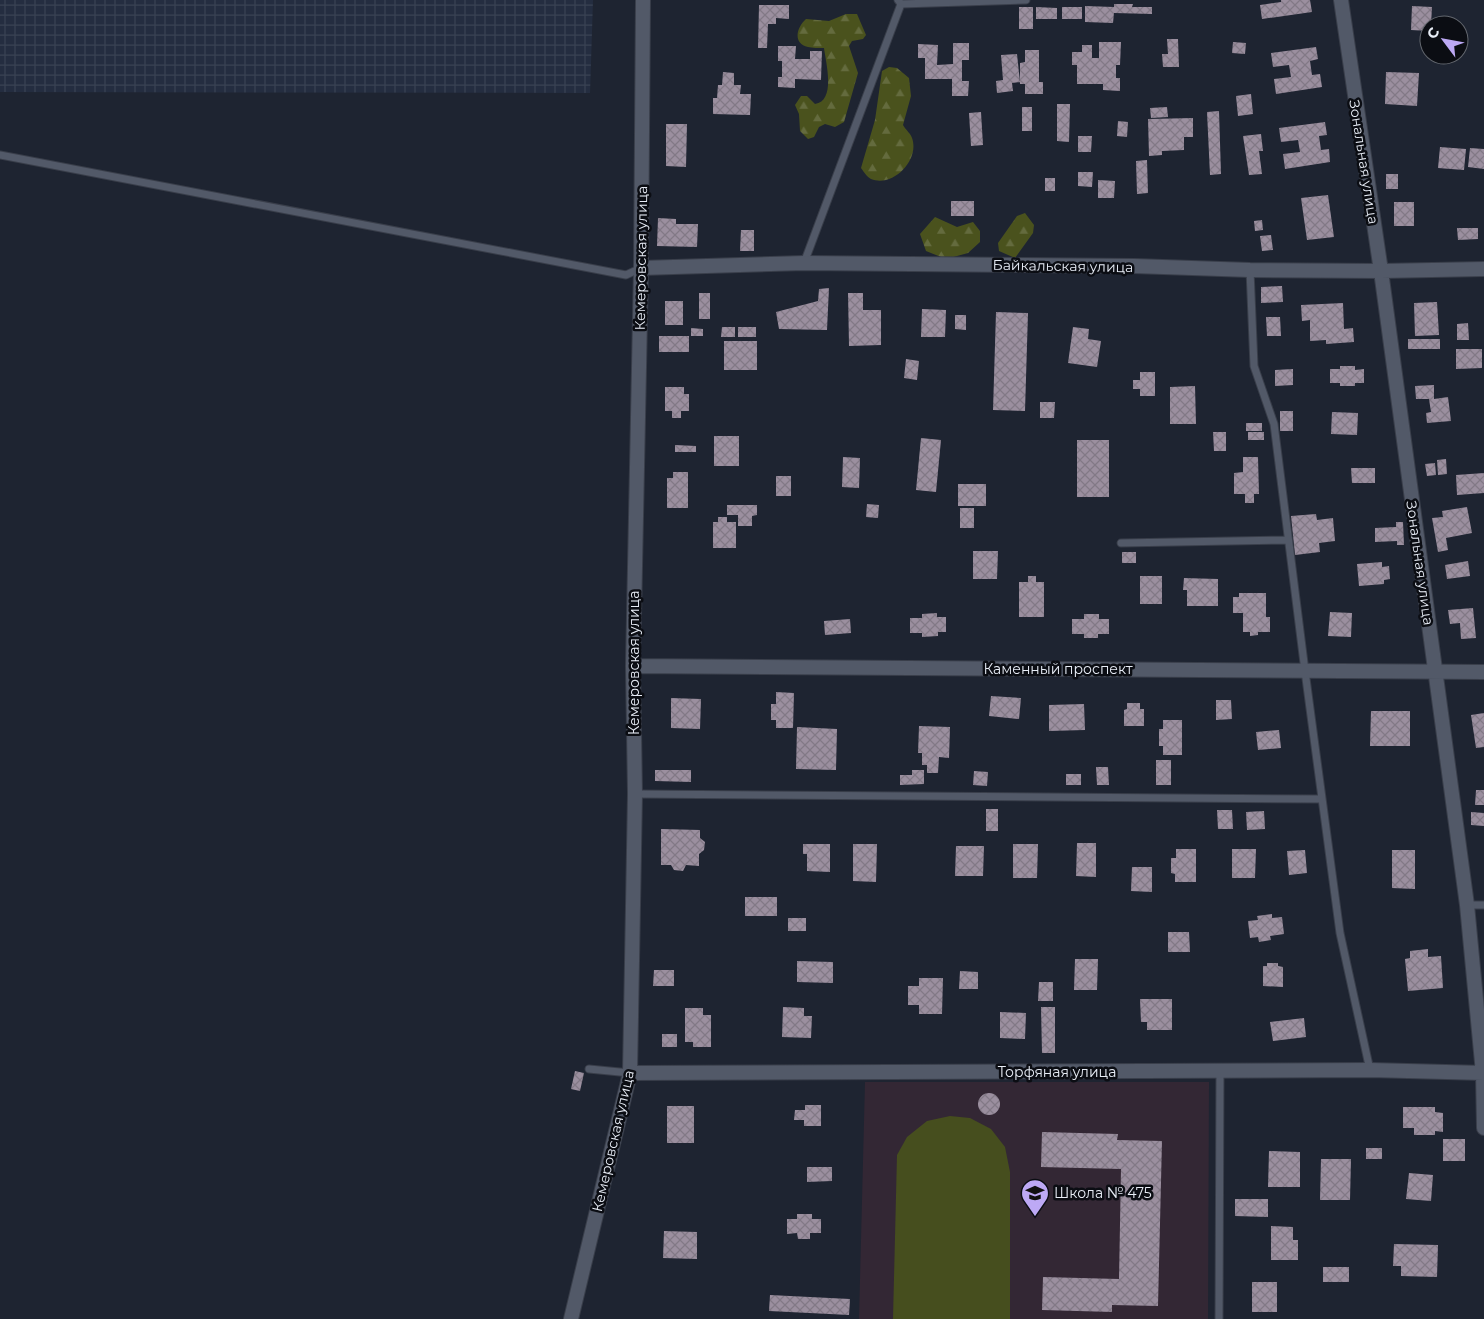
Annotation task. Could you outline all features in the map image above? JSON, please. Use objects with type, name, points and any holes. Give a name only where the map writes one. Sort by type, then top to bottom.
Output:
[{"type":"street","name":"Кемеровская улица","points":[[571,1319],[630,1073],[635,794],[633,666],[641,268],[643,0]]},
{"type":"street","name":"Зональная улица","points":[[1340,0],[1381,271],[1466,905],[1484,1073],[1484,1128]]},
{"type":"street","name":"Байкальская улица","points":[[641,268],[804,263],[1134,266],[1250,270],[1381,271],[1484,269]]},
{"type":"street","name":"Каменный проспект","points":[[633,666],[1484,672]]},
{"type":"street","name":"Торфяная улица","points":[[630,1073],[1370,1070],[1484,1073]]},
{"type":"lane","points":[[804,263],[899,2],[1026,0]]},
{"type":"lane","points":[[0,155],[626,275],[641,268]]},
{"type":"lane","points":[[1250,270],[1254,366],[1274,424],[1304,672],[1340,933],[1370,1070]]},
{"type":"lane","points":[[1122,543],[1288,540]]},
{"type":"lane","points":[[635,794],[1321,799]]},
{"type":"lane","points":[[1466,905],[1484,905]]},
{"type":"lane","points":[[589,1069],[630,1073]]},
{"type":"lane","points":[[1219,1319],[1220,1071]]},
{"type":"shaded area","points":[[0,0],[593,0],[590,93],[0,92]]},
{"type":"shaded area","name":"Школа № 475","points":[[865,1082],[1209,1082],[1208,1319],[859,1319]]},
{"type":"green space","points":[[846,14],[857,14],[866,35],[863,39],[852,41],[849,46],[858,73],[844,122],[835,127],[825,124],[819,127],[814,137],[808,139],[800,131],[799,114],[795,105],[801,96],[807,96],[815,104],[826,96],[828,72],[824,48],[803,45],[798,38],[798,30],[806,19],[829,21]]},
{"type":"green space","points":[[889,67],[897,68],[909,78],[911,96],[903,125],[911,136],[913,146],[912,155],[903,170],[896,176],[879,181],[871,179],[861,168],[875,120],[882,71]]},
{"type":"green space","points":[[1025,213],[1034,225],[1033,233],[1015,258],[999,251],[998,243],[1017,216]]},
{"type":"green space","points":[[935,217],[957,227],[973,222],[980,231],[980,242],[968,253],[946,259],[926,251],[920,234]]},
{"type":"green space","points":[[950,1116],[970,1118],[991,1129],[1005,1147],[1010,1172],[1010,1319],[893,1319],[897,1155],[907,1137],[927,1121]]},
{"type":"building","points":[[1281,0],[1310,0],[1312,12],[1262,19],[1260,5],[1281,2]]},
{"type":"building","points":[[1114,4],[1133,4],[1132,7],[1152,7],[1152,14],[1114,13],[1113,23],[1085,22],[1085,6],[1114,7]]},
{"type":"building","points":[[759,5],[789,5],[789,19],[776,18],[776,24],[768,24],[767,48],[758,48]]},
{"type":"building","points":[[1412,6],[1432,7],[1432,15],[1419,15],[1419,30],[1411,30]]},
{"type":"building","points":[[1019,7],[1033,7],[1033,29],[1019,29]]},
{"type":"building","points":[[1036,7],[1057,8],[1057,19],[1036,19]]},
{"type":"building","points":[[1062,7],[1082,7],[1082,19],[1062,19]]},
{"type":"building","points":[[1167,39],[1178,39],[1179,67],[1163,67],[1162,54],[1168,54]]},
{"type":"building","points":[[1099,42],[1121,42],[1120,65],[1116,65],[1116,78],[1120,78],[1120,91],[1103,90],[1103,84],[1077,84],[1077,65],[1072,65],[1072,52],[1082,52],[1082,45],[1092,45],[1092,58],[1099,58]]},
{"type":"building","points":[[1233,42],[1246,43],[1245,54],[1232,53]]},
{"type":"building","points":[[953,43],[969,43],[969,60],[962,60],[962,81],[969,81],[968,96],[952,96],[952,79],[925,79],[925,58],[918,58],[918,44],[938,45],[937,65],[953,64]]},
{"type":"building","points":[[778,46],[796,46],[795,59],[810,59],[810,51],[822,51],[821,80],[795,79],[795,88],[778,87],[778,77],[782,77],[782,61],[778,61]]},
{"type":"building","points":[[1316,47],[1318,59],[1310,61],[1312,75],[1320,74],[1322,87],[1276,94],[1274,79],[1291,77],[1289,65],[1273,67],[1271,53]]},
{"type":"building","points":[[1025,50],[1039,50],[1039,82],[1043,82],[1043,94],[1025,94],[1025,84],[1020,84],[1020,63],[1025,62]]},
{"type":"building","points":[[1017,54],[1020,82],[1012,83],[1013,91],[997,93],[996,81],[1003,80],[1001,55]]},
{"type":"building","points":[[723,72],[734,73],[734,85],[741,85],[740,94],[751,94],[750,115],[713,114],[713,98],[717,98],[718,85],[722,85]]},
{"type":"building","points":[[1386,72],[1419,73],[1417,106],[1385,104]]},
{"type":"building","points":[[1251,94],[1253,114],[1238,116],[1236,96]]},
{"type":"building","points":[[1057,104],[1070,104],[1069,142],[1057,141]]},
{"type":"building","points":[[1022,107],[1032,107],[1032,131],[1022,131]]},
{"type":"building","points":[[1167,107],[1168,117],[1151,118],[1150,108]]},
{"type":"building","points":[[1219,111],[1221,174],[1210,175],[1207,112]]},
{"type":"building","points":[[981,112],[983,145],[971,146],[969,113]]},
{"type":"building","points":[[1193,118],[1193,137],[1184,137],[1184,150],[1162,151],[1162,155],[1149,156],[1148,119]]},
{"type":"building","points":[[1118,121],[1128,122],[1127,137],[1117,136]]},
{"type":"building","points":[[1325,122],[1327,135],[1319,136],[1321,150],[1329,149],[1330,162],[1285,169],[1283,154],[1300,152],[1298,140],[1281,142],[1279,128]]},
{"type":"building","points":[[666,124],[687,124],[686,167],[666,166]]},
{"type":"building","points":[[1261,134],[1263,151],[1259,151],[1262,174],[1249,175],[1243,136]]},
{"type":"building","points":[[1078,136],[1092,136],[1091,152],[1078,152]]},
{"type":"building","points":[[1440,147],[1466,149],[1464,170],[1438,168]]},
{"type":"building","points":[[1470,148],[1484,149],[1484,169],[1468,167]]},
{"type":"building","points":[[1147,160],[1148,193],[1137,194],[1136,161]]},
{"type":"building","points":[[1078,172],[1093,172],[1092,187],[1078,186]]},
{"type":"building","points":[[1386,174],[1398,174],[1398,189],[1386,189]]},
{"type":"building","points":[[1045,178],[1055,178],[1055,191],[1045,191]]},
{"type":"building","points":[[1098,180],[1115,181],[1114,198],[1098,198]]},
{"type":"building","points":[[1328,195],[1334,237],[1307,240],[1301,198]]},
{"type":"building","points":[[951,201],[974,201],[974,216],[951,216]]},
{"type":"building","points":[[1394,202],[1414,202],[1414,226],[1394,226]]},
{"type":"building","points":[[658,218],[676,219],[676,224],[698,224],[697,247],[657,246]]},
{"type":"building","points":[[1262,220],[1263,230],[1255,231],[1254,221]]},
{"type":"building","points":[[1457,228],[1478,228],[1478,239],[1458,240]]},
{"type":"building","points":[[741,230],[754,230],[754,251],[740,251]]},
{"type":"building","points":[[1271,235],[1273,250],[1262,251],[1260,236]]},
{"type":"building","points":[[1282,286],[1283,302],[1261,303],[1261,287]]},
{"type":"building","points":[[829,288],[827,330],[779,329],[776,312],[818,301],[819,289]]},
{"type":"building","points":[[699,293],[710,293],[710,319],[699,319]]},
{"type":"building","points":[[848,293],[863,293],[863,310],[881,310],[881,345],[849,346]]},
{"type":"building","points":[[665,301],[683,301],[683,325],[665,325]]},
{"type":"building","points":[[1437,302],[1439,335],[1415,336],[1414,303]]},
{"type":"building","points":[[1343,303],[1344,329],[1353,328],[1354,342],[1326,344],[1326,340],[1310,341],[1310,320],[1302,321],[1301,305]]},
{"type":"building","points":[[922,309],[946,310],[945,337],[921,337]]},
{"type":"building","points":[[996,312],[1028,313],[1025,411],[993,410]]},
{"type":"building","points":[[955,315],[966,315],[966,330],[955,329]]},
{"type":"building","points":[[1266,317],[1280,317],[1281,336],[1267,336]]},
{"type":"building","points":[[1468,323],[1469,340],[1457,340],[1457,324]]},
{"type":"building","points":[[722,327],[735,327],[735,337],[721,337]]},
{"type":"building","points":[[738,327],[756,327],[756,337],[738,337]]},
{"type":"building","points":[[1073,327],[1089,329],[1088,339],[1101,341],[1097,367],[1068,363]]},
{"type":"building","points":[[691,328],[703,329],[703,336],[691,336]]},
{"type":"building","points":[[659,336],[689,336],[689,352],[659,352]]},
{"type":"building","points":[[1408,339],[1440,339],[1440,349],[1408,349]]},
{"type":"building","points":[[724,341],[757,341],[757,370],[724,370]]},
{"type":"building","points":[[1456,349],[1482,349],[1482,368],[1456,369]]},
{"type":"building","points":[[906,359],[919,361],[917,380],[904,378]]},
{"type":"building","points":[[1340,366],[1355,366],[1355,370],[1364,369],[1364,383],[1355,383],[1355,386],[1340,386],[1340,383],[1330,383],[1330,369],[1340,369]]},
{"type":"building","points":[[1293,369],[1293,385],[1275,386],[1275,370]]},
{"type":"building","points":[[1140,372],[1155,372],[1155,396],[1140,396],[1140,389],[1133,389],[1133,380],[1140,380]]},
{"type":"building","points":[[1434,385],[1434,399],[1448,397],[1451,421],[1427,423],[1426,413],[1431,412],[1429,399],[1416,399],[1415,386]]},
{"type":"building","points":[[1195,386],[1196,424],[1170,424],[1170,387]]},
{"type":"building","points":[[665,387],[684,387],[684,394],[689,394],[689,411],[681,411],[681,418],[672,418],[672,411],[665,411]]},
{"type":"building","points":[[1040,402],[1055,402],[1054,418],[1040,418]]},
{"type":"building","points":[[1280,411],[1293,411],[1293,431],[1280,431]]},
{"type":"building","points":[[1332,412],[1358,413],[1357,435],[1331,434]]},
{"type":"building","points":[[1246,423],[1262,423],[1262,431],[1246,431]]},
{"type":"building","points":[[1213,432],[1226,432],[1226,451],[1214,451]]},
{"type":"building","points":[[1248,432],[1264,432],[1264,440],[1248,440]]},
{"type":"building","points":[[714,436],[739,436],[739,466],[714,466]]},
{"type":"building","points":[[921,438],[941,440],[936,492],[916,490]]},
{"type":"building","points":[[1077,440],[1109,440],[1109,497],[1077,497]]},
{"type":"building","points":[[675,445],[696,446],[696,452],[675,452]]},
{"type":"building","points":[[843,457],[860,458],[859,488],[842,487]]},
{"type":"building","points":[[1243,457],[1258,457],[1259,494],[1254,494],[1254,503],[1245,503],[1245,494],[1234,494],[1234,473],[1243,472]]},
{"type":"building","points":[[1446,459],[1447,474],[1438,475],[1437,460]]},
{"type":"building","points":[[1435,463],[1436,475],[1427,476],[1425,464]]},
{"type":"building","points":[[1351,468],[1375,468],[1375,483],[1352,483]]},
{"type":"building","points":[[673,472],[688,472],[688,508],[667,508],[667,478],[673,478]]},
{"type":"building","points":[[1484,473],[1484,493],[1457,495],[1456,475]]},
{"type":"building","points":[[776,476],[791,476],[791,496],[776,496]]},
{"type":"building","points":[[958,484],[986,484],[986,506],[958,506]]},
{"type":"building","points":[[867,504],[879,505],[878,518],[866,517]]},
{"type":"building","points":[[727,505],[757,505],[757,515],[752,516],[752,526],[738,526],[738,515],[727,515]]},
{"type":"building","points":[[1467,507],[1472,533],[1446,538],[1448,550],[1438,552],[1432,518],[1443,517],[1442,511]]},
{"type":"building","points":[[960,508],[974,508],[974,528],[960,528]]},
{"type":"building","points":[[1316,514],[1317,520],[1333,518],[1335,541],[1319,543],[1320,552],[1295,555],[1291,516]]},
{"type":"building","points":[[718,517],[727,517],[727,522],[736,522],[736,548],[713,548],[713,522],[718,522]]},
{"type":"building","points":[[1396,522],[1403,522],[1404,545],[1397,545],[1397,541],[1375,542],[1375,528],[1396,527]]},
{"type":"building","points":[[973,551],[998,551],[997,579],[973,579]]},
{"type":"building","points":[[1122,552],[1136,552],[1136,563],[1122,563]]},
{"type":"building","points":[[1468,561],[1470,576],[1447,579],[1445,565]]},
{"type":"building","points":[[1382,562],[1382,567],[1389,566],[1390,579],[1384,580],[1384,584],[1359,586],[1357,564]]},
{"type":"building","points":[[1028,576],[1036,576],[1036,582],[1044,582],[1044,617],[1019,617],[1019,582],[1028,582]]},
{"type":"building","points":[[1140,576],[1162,576],[1162,604],[1140,604]]},
{"type":"building","points":[[1184,578],[1218,579],[1218,606],[1187,606],[1187,590],[1183,590]]},
{"type":"building","points":[[1239,593],[1266,593],[1266,617],[1270,617],[1270,632],[1258,632],[1258,635],[1250,636],[1250,632],[1243,632],[1243,613],[1233,613],[1233,597],[1239,597]]},
{"type":"building","points":[[1473,608],[1476,638],[1461,639],[1460,623],[1450,624],[1448,610]]},
{"type":"building","points":[[1330,612],[1352,613],[1351,637],[1328,636]]},
{"type":"building","points":[[937,613],[937,617],[946,617],[946,632],[938,632],[938,636],[922,637],[922,633],[910,633],[910,618],[922,618],[922,614]]},
{"type":"building","points":[[1084,614],[1099,614],[1099,619],[1109,619],[1109,634],[1098,634],[1098,638],[1084,638],[1084,634],[1072,634],[1072,619],[1084,619]]},
{"type":"building","points":[[850,619],[851,633],[825,635],[824,621]]},
{"type":"building","points":[[776,692],[794,693],[793,728],[776,728],[776,720],[771,720],[771,704],[776,704]]},
{"type":"building","points":[[991,696],[1021,698],[1019,719],[989,716]]},
{"type":"building","points":[[671,698],[701,699],[700,729],[671,728]]},
{"type":"building","points":[[1216,700],[1231,700],[1232,719],[1216,720]]},
{"type":"building","points":[[1127,703],[1140,703],[1140,709],[1144,709],[1144,726],[1124,726],[1124,710],[1127,709]]},
{"type":"building","points":[[1084,704],[1085,730],[1049,731],[1049,705]]},
{"type":"building","points":[[1371,711],[1410,711],[1410,746],[1370,746]]},
{"type":"building","points":[[1484,713],[1484,747],[1476,748],[1471,715]]},
{"type":"building","points":[[1163,720],[1182,720],[1182,755],[1163,755],[1163,746],[1159,746],[1159,729],[1163,729]]},
{"type":"building","points":[[919,726],[950,727],[949,758],[939,757],[938,773],[927,773],[927,765],[922,765],[922,753],[918,753]]},
{"type":"building","points":[[797,727],[837,729],[836,770],[796,769]]},
{"type":"building","points":[[1279,730],[1281,748],[1258,750],[1256,732]]},
{"type":"building","points":[[1156,760],[1171,760],[1171,785],[1156,785]]},
{"type":"building","points":[[1096,767],[1108,767],[1109,785],[1097,785]]},
{"type":"building","points":[[655,770],[691,770],[691,782],[655,781]]},
{"type":"building","points":[[912,770],[924,770],[924,784],[900,785],[900,775],[912,775]]},
{"type":"building","points":[[974,771],[988,772],[987,786],[973,785]]},
{"type":"building","points":[[1066,774],[1081,774],[1081,785],[1066,785]]},
{"type":"building","points":[[1476,790],[1484,790],[1484,805],[1475,805]]},
{"type":"building","points":[[986,809],[998,809],[998,831],[986,831]]},
{"type":"building","points":[[1217,810],[1232,810],[1233,829],[1218,829]]},
{"type":"building","points":[[1264,811],[1265,829],[1247,830],[1246,812]]},
{"type":"building","points":[[1471,812],[1484,813],[1484,826],[1471,825]]},
{"type":"building","points":[[661,829],[700,830],[700,838],[705,842],[704,850],[699,854],[699,866],[686,865],[683,871],[674,870],[671,865],[661,865]]},
{"type":"building","points":[[1077,843],[1096,843],[1096,877],[1076,876]]},
{"type":"building","points":[[803,844],[830,844],[830,872],[807,871],[807,854],[803,854]]},
{"type":"building","points":[[853,844],[877,844],[876,882],[853,881]]},
{"type":"building","points":[[1013,844],[1038,844],[1037,878],[1013,878]]},
{"type":"building","points":[[956,846],[984,846],[983,876],[955,876]]},
{"type":"building","points":[[1176,849],[1196,849],[1196,882],[1175,882],[1175,874],[1171,873],[1171,858],[1176,858]]},
{"type":"building","points":[[1232,849],[1256,849],[1255,878],[1232,878]]},
{"type":"building","points":[[1305,850],[1307,873],[1289,875],[1287,851]]},
{"type":"building","points":[[1392,850],[1415,850],[1415,889],[1392,888]]},
{"type":"building","points":[[1132,867],[1152,867],[1152,892],[1131,891]]},
{"type":"building","points":[[745,897],[777,897],[777,916],[745,916]]},
{"type":"building","points":[[1272,914],[1272,918],[1282,917],[1284,934],[1270,936],[1271,940],[1259,942],[1258,937],[1250,938],[1248,921],[1258,920],[1257,916]]},
{"type":"building","points":[[788,918],[806,918],[806,931],[788,931]]},
{"type":"building","points":[[1168,932],[1189,932],[1190,952],[1168,952]]},
{"type":"building","points":[[1428,949],[1428,957],[1441,956],[1443,988],[1408,991],[1405,959],[1410,958],[1410,951]]},
{"type":"building","points":[[1075,959],[1098,959],[1097,990],[1074,990]]},
{"type":"building","points":[[797,961],[833,962],[833,983],[797,982]]},
{"type":"building","points":[[1267,963],[1278,963],[1278,966],[1283,967],[1283,987],[1263,986],[1263,966],[1267,966]]},
{"type":"building","points":[[654,970],[674,970],[674,986],[653,986]]},
{"type":"building","points":[[960,971],[978,972],[978,989],[959,989]]},
{"type":"building","points":[[919,978],[943,978],[942,1014],[919,1014],[919,1005],[908,1005],[908,986],[919,986]]},
{"type":"building","points":[[1039,982],[1053,982],[1053,1001],[1038,1001]]},
{"type":"building","points":[[1140,999],[1172,999],[1172,1030],[1147,1030],[1147,1022],[1141,1022]]},
{"type":"building","points":[[783,1007],[804,1008],[804,1016],[812,1016],[811,1038],[782,1037]]},
{"type":"building","points":[[1041,1007],[1055,1007],[1055,1053],[1042,1053]]},
{"type":"building","points":[[685,1008],[703,1008],[703,1015],[711,1015],[711,1047],[693,1047],[693,1042],[685,1042]]},
{"type":"building","points":[[1000,1012],[1026,1013],[1025,1039],[1000,1038]]},
{"type":"building","points":[[1304,1018],[1306,1037],[1273,1041],[1270,1022]]},
{"type":"building","points":[[662,1034],[677,1034],[677,1047],[662,1047]]},
{"type":"building","points":[[575,1071],[584,1073],[580,1091],[571,1089]]},
{"type":"building","points":[[989,1093],[999,1100],[1000,1104],[993,1114],[989,1115],[979,1108],[978,1104],[985,1094]]},
{"type":"building","points":[[805,1105],[821,1105],[821,1126],[804,1126],[804,1120],[794,1120],[795,1110],[805,1110]]},
{"type":"building","points":[[667,1106],[694,1106],[694,1143],[667,1143]]},
{"type":"building","points":[[1403,1107],[1435,1107],[1435,1112],[1443,1113],[1443,1132],[1435,1131],[1435,1135],[1414,1135],[1414,1128],[1403,1128]]},
{"type":"building","points":[[1042,1132],[1118,1134],[1117,1140],[1162,1141],[1158,1306],[1112,1305],[1112,1312],[1042,1310],[1043,1277],[1119,1279],[1121,1169],[1041,1167]]},
{"type":"building","points":[[1443,1139],[1465,1139],[1465,1161],[1443,1161]]},
{"type":"building","points":[[1366,1148],[1382,1148],[1382,1159],[1366,1159]]},
{"type":"building","points":[[1269,1151],[1300,1152],[1300,1187],[1268,1187]]},
{"type":"building","points":[[1321,1159],[1351,1159],[1350,1200],[1320,1200]]},
{"type":"building","points":[[807,1167],[832,1167],[832,1181],[807,1182]]},
{"type":"building","points":[[1409,1173],[1433,1175],[1431,1201],[1406,1199]]},
{"type":"building","points":[[1235,1199],[1268,1199],[1268,1217],[1235,1216]]},
{"type":"building","points":[[797,1214],[812,1214],[812,1219],[821,1219],[821,1233],[810,1233],[810,1239],[798,1239],[797,1233],[787,1234],[787,1219],[797,1219]]},
{"type":"building","points":[[1271,1226],[1293,1227],[1293,1240],[1298,1240],[1298,1260],[1271,1260]]},
{"type":"building","points":[[664,1231],[697,1232],[697,1259],[663,1258]]},
{"type":"building","points":[[1394,1244],[1438,1245],[1437,1277],[1401,1276],[1401,1266],[1393,1266]]},
{"type":"building","points":[[1323,1267],[1349,1267],[1349,1282],[1323,1282]]},
{"type":"building","points":[[1252,1282],[1277,1282],[1277,1312],[1252,1312]]},
{"type":"building","points":[[770,1295],[850,1299],[849,1315],[769,1311]]},
{"type":"place","name":"Школа № 475","points":[[1035,1217]]}]
